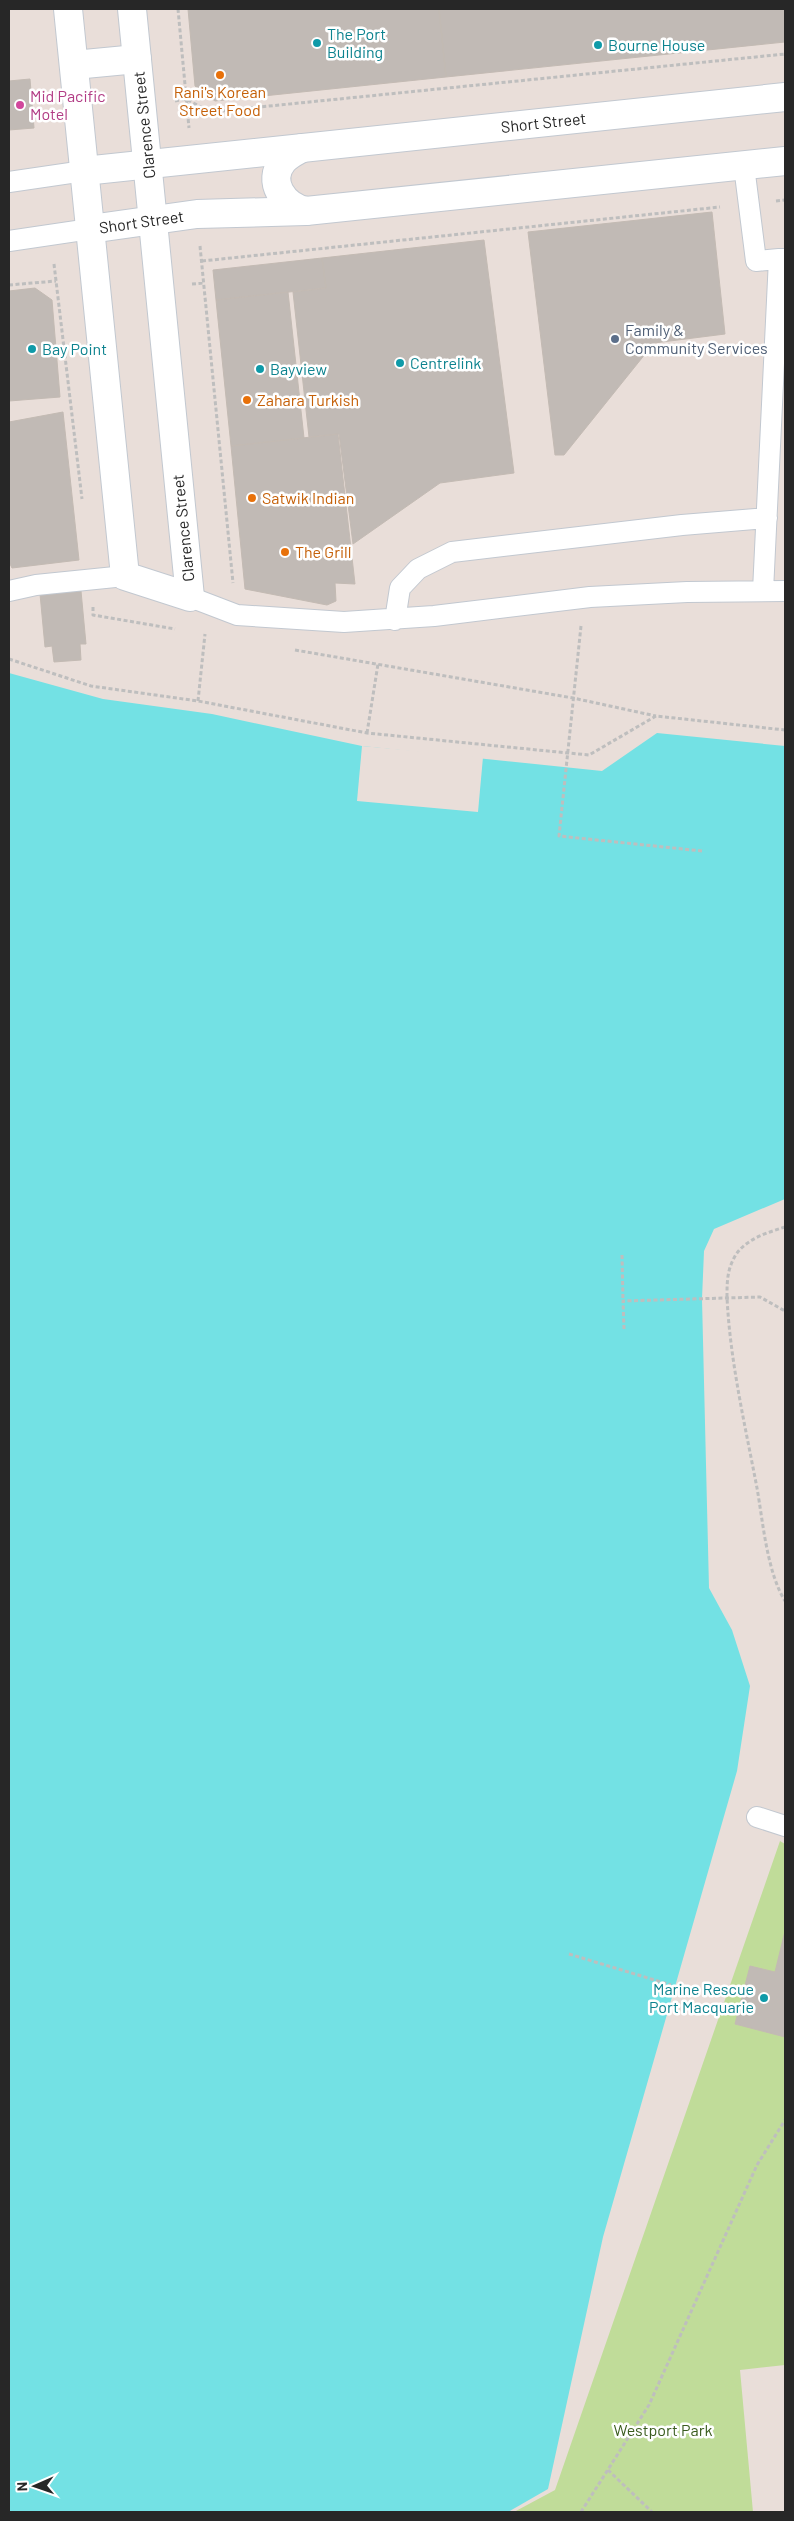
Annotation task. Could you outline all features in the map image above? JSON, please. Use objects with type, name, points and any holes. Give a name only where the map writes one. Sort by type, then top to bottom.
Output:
[{"type":"street","points":[[68,9],[125,576]]},
{"type":"street","name":"Clarence Street","points":[[125,576],[190,597],[132,9]]},
{"type":"street","name":"Clarence Street","points":[[74,65],[137,59]]},
{"type":"street","name":"Short Street","points":[[84,171],[785,97]]},
{"type":"street","name":"Short Street","points":[[302,148],[288,155],[281,163],[277,176],[279,189],[285,201],[294,208],[306,211]]},
{"type":"street","name":"Short Street","points":[[90,228],[197,214],[306,211],[785,161]]},
{"type":"lane","points":[[744,166],[756,261],[782,259],[763,591]]},
{"type":"lane","name":"Short Street","points":[[9,182],[84,171]]},
{"type":"lane","name":"Short Street","points":[[9,241],[90,228]]},
{"type":"lane","points":[[396,620],[400,588],[418,569],[452,552],[766,518]]},
{"type":"lane","points":[[9,592],[36,584],[125,576]]},
{"type":"lane","points":[[190,597],[237,615],[344,622],[396,620],[590,597],[687,592],[785,592]]},
{"type":"lane","points":[[757,1816],[785,1826]]},
{"type":"path","points":[[178,9],[190,136]]},
{"type":"path","points":[[175,101],[186,100],[210,112],[785,54]]},
{"type":"path","points":[[778,200],[785,200]]},
{"type":"path","points":[[202,261],[726,206]]},
{"type":"path","points":[[200,244],[234,589]]},
{"type":"path","points":[[54,262],[82,501]]},
{"type":"path","points":[[9,285],[56,280]]},
{"type":"path","points":[[93,606],[93,615],[177,629]]},
{"type":"path","points":[[580,629],[559,836],[702,851]]},
{"type":"path","points":[[196,632],[214,636]]},
{"type":"path","points":[[198,702],[205,634]]},
{"type":"path","points":[[285,648],[573,698],[656,716],[785,730]]},
{"type":"path","points":[[9,659],[91,686],[198,702],[367,732],[589,755],[656,716]]},
{"type":"path","points":[[367,732],[378,664]]},
{"type":"path","points":[[785,1227],[751,1240],[741,1248],[733,1258],[728,1274],[727,1298],[734,1365],[767,1544],[778,1590],[785,1601]]},
{"type":"path","points":[[622,1255],[624,1328]]},
{"type":"path","points":[[623,1301],[760,1297],[785,1312]]},
{"type":"path","points":[[570,1954],[671,1985]]},
{"type":"path","points":[[581,2512],[649,2405],[757,2166],[785,2120]]},
{"type":"path","points":[[608,2470],[652,2512]]},
{"type":"green space","name":"Westport Park","points":[[780,1841],[785,1844],[785,2365],[740,2370],[753,2512],[514,2512],[555,2490]]},
{"type":"water","points":[[9,673],[103,699],[212,714],[362,746],[602,771],[657,733],[785,746],[785,1199],[714,1229],[704,1251],[702,1299],[709,1588],[732,1630],[750,1686],[737,1771],[603,2237],[548,2489],[508,2512],[9,2512]]},
{"type":"pier","points":[[362,746],[483,757],[478,812],[357,801]]},
{"type":"building","name":"The Port Building","points":[[188,9],[439,9],[446,77],[215,101],[195,86]]},
{"type":"building","name":"Bourne House","points":[[439,9],[785,9],[785,42],[446,77]]},
{"type":"building","name":"Mid Pacific Motel","points":[[30,79],[34,128],[9,130],[9,81]]},
{"type":"building","name":"Family & Community Services","points":[[712,212],[725,334],[654,343],[564,455],[555,455],[528,232]]},
{"type":"building","name":"Centrelink","points":[[484,240],[514,473],[440,483],[353,544],[339,434],[309,437],[293,292],[326,288],[322,258]]},
{"type":"building","points":[[322,258],[326,288],[216,300],[213,270]]},
{"type":"building","name":"Bay Point","points":[[35,288],[52,300],[60,397],[9,401],[9,291]]},
{"type":"building","name":"Bayview","points":[[288,292],[304,438],[231,446],[216,300]]},
{"type":"building","points":[[63,412],[79,560],[12,568],[9,562],[9,422]]},
{"type":"building","points":[[338,434],[355,584],[335,583],[336,601],[327,605],[245,589],[231,446]]},
{"type":"building","points":[[81,591],[86,644],[80,644],[81,660],[54,662],[52,646],[45,647],[40,594]]},
{"type":"building","name":"Marine Rescue Port Macquarie","points":[[785,1931],[785,2037],[735,2024],[750,1966],[775,1972]]},
{"type":"place","name":"The Port Building","points":[[317,43]]},
{"type":"place","name":"Bourne House","points":[[598,45]]},
{"type":"place","name":"Rani's Korean Street Food","points":[[220,75]]},
{"type":"place","name":"Mid Pacific Motel","points":[[20,105]]},
{"type":"place","name":"Family & Community Services","points":[[615,339]]},
{"type":"place","name":"Bay Point","points":[[32,349]]},
{"type":"place","name":"Centrelink","points":[[400,363]]},
{"type":"place","name":"Bayview","points":[[260,369]]},
{"type":"place","name":"Zahara Turkish","points":[[247,400]]},
{"type":"place","name":"Satwik Indian","points":[[252,498]]},
{"type":"place","name":"The Grill","points":[[285,552]]},
{"type":"place","name":"Marine Rescue Port Macquarie","points":[[764,1998]]}]
